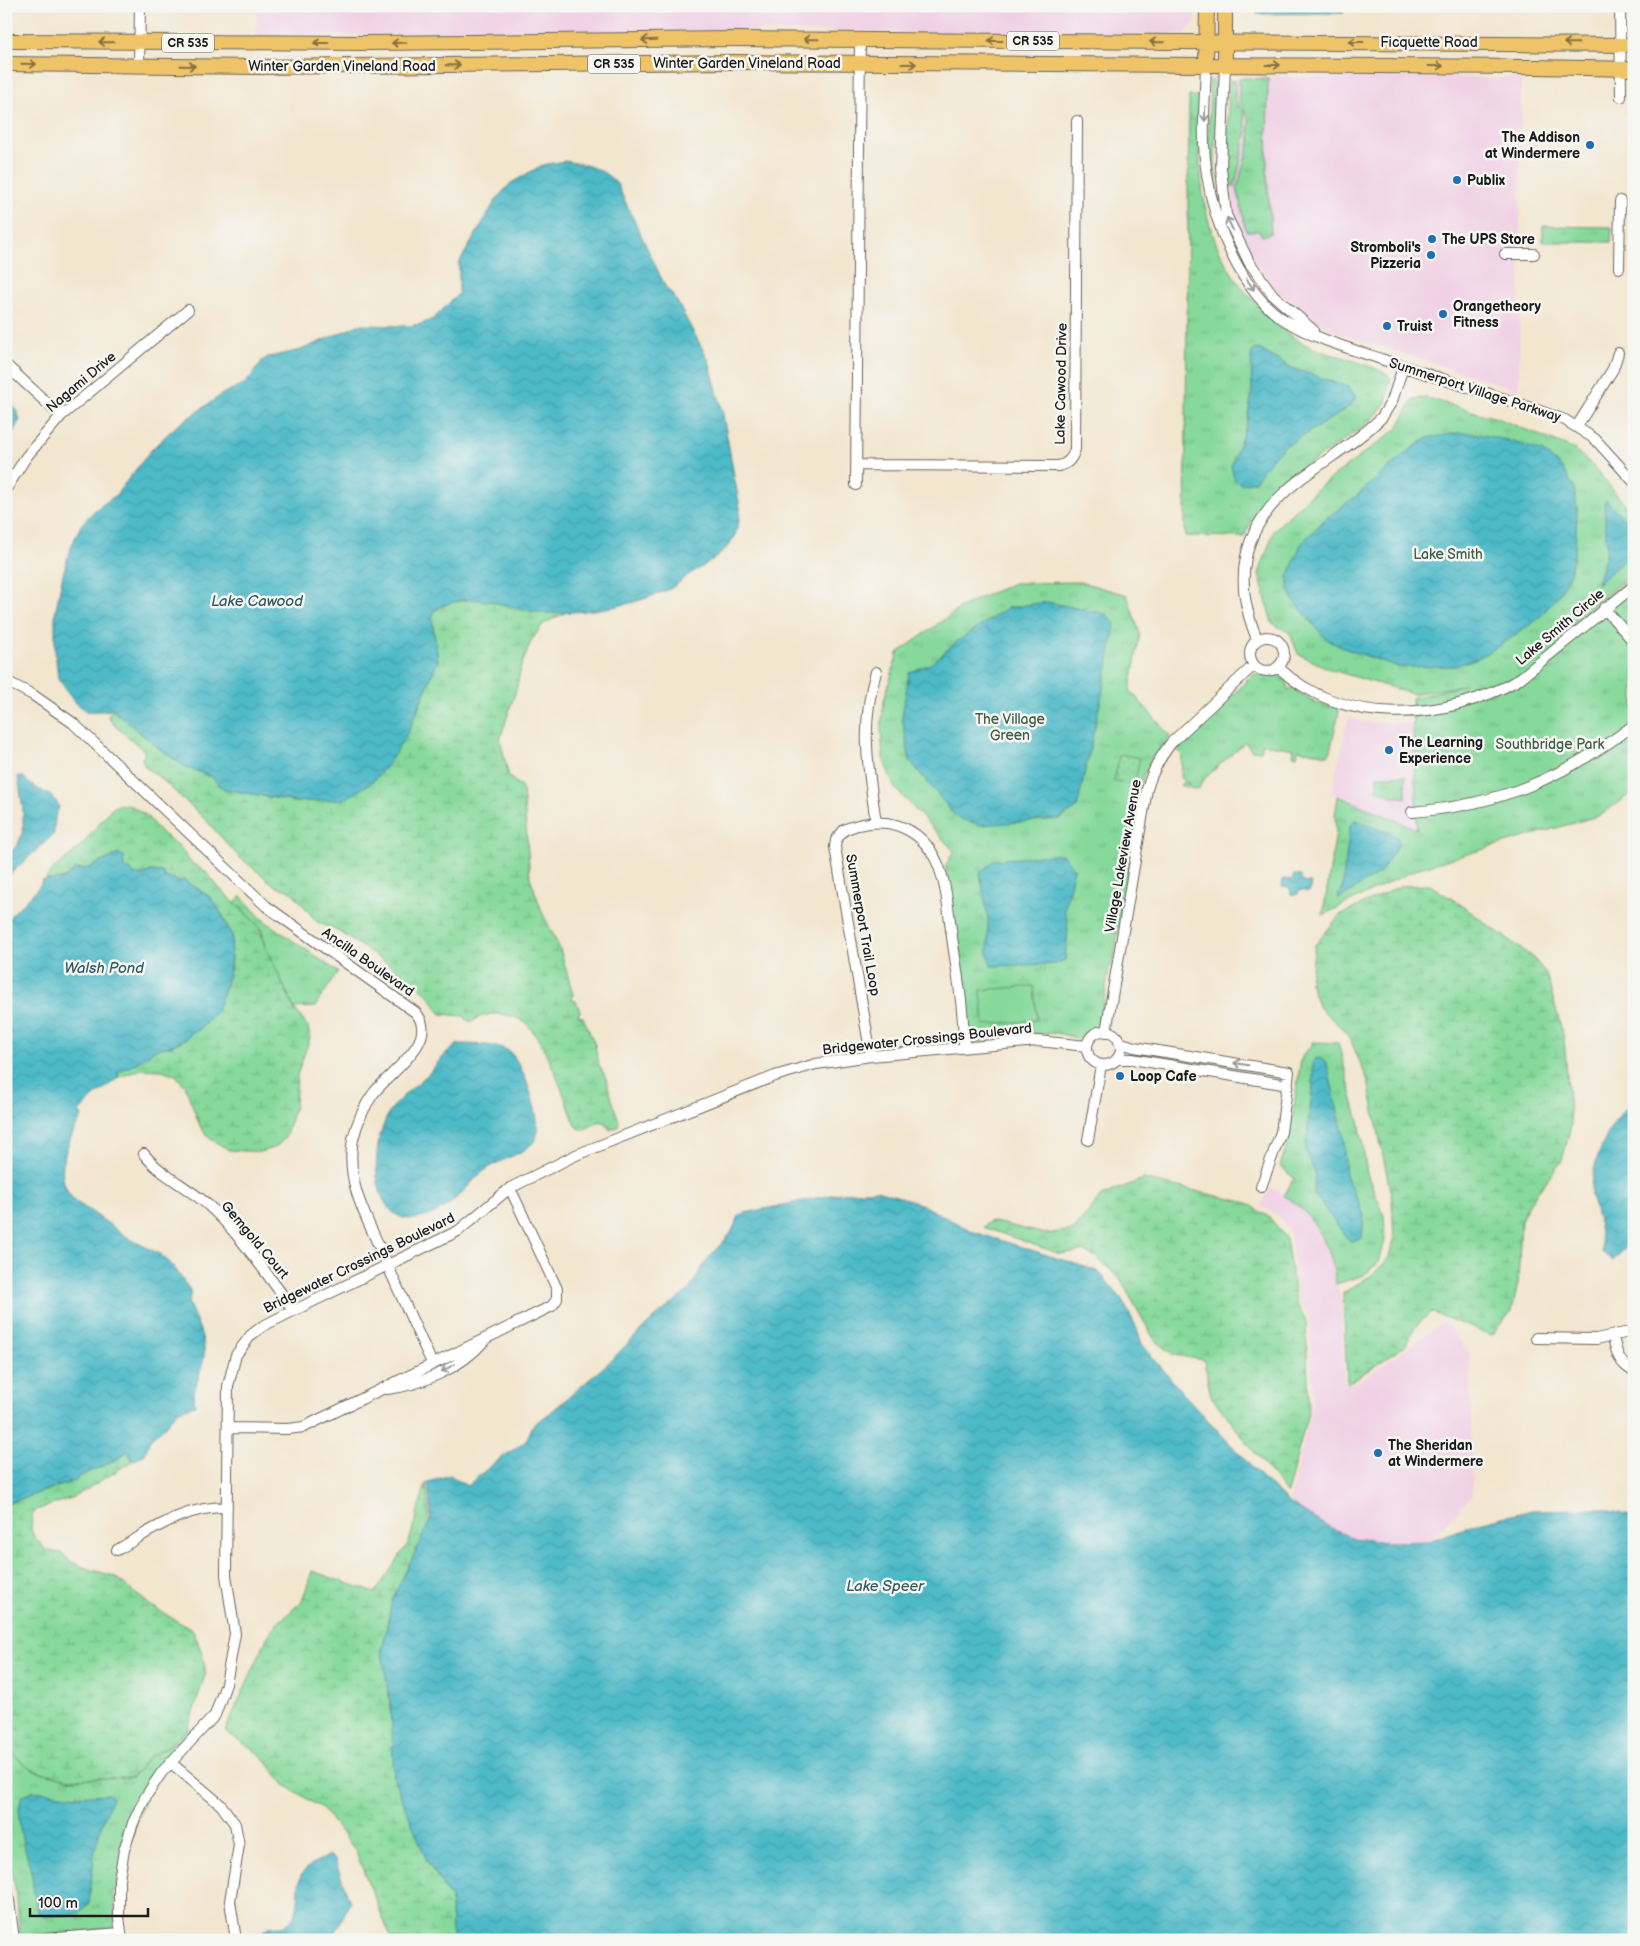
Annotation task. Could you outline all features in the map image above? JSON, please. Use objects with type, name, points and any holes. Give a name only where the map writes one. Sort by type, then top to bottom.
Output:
[{"type":"main road","points":[[1206,42],[1207,6]]},
{"type":"main road","points":[[1225,6],[1225,65]]},
{"type":"main road","name":"Winter Garden Vineland Road","points":[[6,40],[369,43],[733,39],[1224,42]]},
{"type":"main road","name":"Summerport Village Parkway","points":[[1206,42],[1206,65]]},
{"type":"main road","name":"Ficquette Road","points":[[1224,42],[1634,45]]},
{"type":"main road","points":[[369,43],[369,66]]},
{"type":"main road","name":"Winter Garden Vineland Road","points":[[6,64],[369,66],[732,62],[1225,65]]},
{"type":"main road","name":"Ficquette Road","points":[[1225,65],[1627,69]]},
{"type":"street","points":[[139,66],[140,6]]},
{"type":"street","points":[[1620,6],[1620,45],[1627,69],[1620,97]]},
{"type":"street","points":[[856,485],[860,40]]},
{"type":"street","name":"Summerport Village Parkway","points":[[1206,65],[1204,122],[1206,174],[1219,225],[1239,268],[1258,297],[1282,319],[1325,339],[1403,367],[1546,413],[1577,426],[1595,439],[1634,482]]},
{"type":"street","name":"Summerport Village Parkway","points":[[1225,65],[1221,168],[1226,214],[1248,262],[1273,295],[1325,339]]},
{"type":"street","name":"Lake Cawood Drive","points":[[857,465],[1058,466],[1066,464],[1073,458],[1075,440],[1077,121]]},
{"type":"street","points":[[1619,268],[1620,201]]},
{"type":"street","points":[[1505,254],[1534,254]]},
{"type":"street","points":[[1239,268],[1248,262]]},
{"type":"street","name":"Nagami Drive","points":[[6,489],[32,448],[60,416],[188,310]]},
{"type":"street","points":[[1577,426],[1613,369],[1618,353]]},
{"type":"street","points":[[6,365],[60,416]]},
{"type":"street","points":[[1257,639],[1247,610],[1243,578],[1248,548],[1259,523],[1277,498],[1382,417],[1392,400],[1403,367]]},
{"type":"street","name":"Lake Smith Circle","points":[[1278,667],[1317,695],[1357,708],[1415,710],[1456,706],[1498,691],[1518,680],[1536,667],[1604,608],[1634,586]]},
{"type":"street","points":[[1604,608],[1634,642]]},
{"type":"street","points":[[1262,637],[1274,638],[1282,646],[1284,657],[1278,667],[1268,671],[1254,665],[1250,654],[1252,645],[1257,639],[1262,637]]},
{"type":"street","name":"Village Lakeview Avenue","points":[[1106,1032],[1146,789],[1160,758],[1171,743],[1254,665]]},
{"type":"street","points":[[876,672],[869,694],[866,727],[868,765],[876,822]]},
{"type":"street","name":"Ancilla Boulevard","points":[[6,681],[33,695],[73,723],[266,906],[414,1012],[420,1019],[423,1032],[419,1045],[372,1095],[357,1124],[352,1147],[352,1169],[356,1193],[432,1363]]},
{"type":"street","points":[[1412,812],[1464,806],[1512,794],[1582,760],[1634,725]]},
{"type":"street","name":"Summerport Trail Loop","points":[[871,1056],[835,847],[836,840],[844,830],[876,822],[892,824],[913,831],[928,846],[940,865],[960,991],[964,1047]]},
{"type":"street","points":[[1106,1032],[1114,1035],[1119,1042],[1121,1051],[1117,1059],[1110,1064],[1101,1065],[1090,1058],[1087,1046],[1094,1035],[1106,1032]]},
{"type":"street","name":"Bridgewater Crossings Boulevard","points":[[121,1936],[119,1880],[127,1840],[146,1796],[170,1762],[210,1721],[218,1708],[226,1684],[235,1634],[226,1581],[229,1378],[236,1355],[257,1330],[458,1231],[510,1188],[594,1147],[775,1076],[816,1064],[871,1056],[964,1047],[1038,1041],[1087,1046]]},
{"type":"street","points":[[1119,1042],[1134,1047],[1289,1072],[1281,1132],[1261,1188]]},
{"type":"street","points":[[1117,1059],[1132,1059],[1288,1085]]},
{"type":"street","points":[[1088,1140],[1101,1065]]},
{"type":"street","name":"Gemgold Court","points":[[144,1154],[152,1163],[195,1194],[220,1216],[284,1296],[293,1311]]},
{"type":"street","points":[[228,1428],[299,1428],[548,1309],[557,1299],[556,1285],[510,1188]]},
{"type":"street","points":[[1536,1338],[1596,1339],[1613,1337],[1634,1331]]},
{"type":"street","points":[[1613,1337],[1622,1363],[1634,1371]]},
{"type":"street","points":[[381,1390],[412,1384],[438,1374],[469,1355],[486,1339]]},
{"type":"street","points":[[117,1550],[187,1512],[205,1508],[226,1507]]},
{"type":"street","points":[[170,1762],[221,1805],[235,1824],[239,1845],[230,1901],[236,1940]]},
{"type":"street","points":[[6,1878],[14,1940]]},
{"type":"street","points":[[33,1940],[121,1936]]},
{"type":"shaded area","points":[[257,6],[1195,6],[1195,23],[1184,34],[733,31],[257,36]]},
{"type":"shaded area","points":[[1237,76],[1521,78],[1519,390],[1343,335],[1310,318],[1279,293],[1256,264],[1235,217],[1229,173],[1229,95]]},
{"type":"shaded area","points":[[1348,718],[1369,722],[1413,723],[1417,830],[1332,793]]},
{"type":"shaded area","name":"The Sheridan at Windermere","points":[[1270,1188],[1289,1198],[1307,1213],[1323,1236],[1331,1254],[1341,1302],[1344,1385],[1358,1382],[1445,1321],[1470,1354],[1472,1495],[1429,1541],[1385,1542],[1353,1538],[1323,1524],[1289,1503],[1313,1402],[1310,1316],[1298,1301],[1290,1233],[1278,1216],[1261,1206]]},
{"type":"green space","points":[[1239,78],[1268,79],[1267,171],[1271,233],[1262,236],[1259,231],[1246,231],[1237,188],[1250,141],[1249,121],[1239,98]]},
{"type":"green space","points":[[1213,80],[1215,82],[1215,168],[1218,194],[1236,253],[1225,233],[1208,161],[1210,81]]},
{"type":"green space","points":[[1230,80],[1235,81],[1235,98],[1243,111],[1247,131],[1235,186],[1229,186],[1228,98]]},
{"type":"green space","points":[[1189,96],[1199,96],[1200,157],[1206,211],[1214,237],[1225,262],[1241,287],[1269,317],[1295,339],[1318,350],[1379,370],[1391,379],[1386,402],[1374,418],[1284,483],[1268,498],[1255,516],[1244,537],[1185,536]]},
{"type":"green space","points":[[1543,226],[1612,227],[1611,242],[1543,242]]},
{"type":"green space","name":"Lake Smith","points":[[1427,398],[1500,419],[1575,450],[1592,465],[1634,515],[1634,571],[1522,662],[1634,574],[1634,791],[1601,815],[1419,868],[1323,915],[1336,832],[1335,816],[1338,796],[1417,829],[1412,698],[1465,685],[1413,694],[1332,670],[1298,654],[1290,633],[1272,623],[1259,574],[1274,530],[1319,487],[1398,428],[1413,399]]},
{"type":"green space","name":"The Village Green","points":[[1081,582],[1127,595],[1140,634],[1130,690],[1170,736],[1151,760],[1143,777],[1138,795],[1132,832],[1134,837],[1127,879],[1124,884],[1114,962],[1109,968],[1103,1006],[1103,1022],[1079,1039],[1057,1033],[987,1038],[983,1041],[970,1043],[945,867],[954,851],[894,787],[883,758],[881,728],[884,700],[898,653],[964,605],[1014,583]]},
{"type":"green space","points":[[476,599],[542,612],[567,612],[543,624],[531,641],[521,667],[516,690],[500,739],[509,777],[523,791],[530,877],[542,912],[560,949],[573,994],[572,1000],[576,1001],[580,1011],[578,1016],[583,1017],[595,1045],[598,1063],[605,1076],[619,1122],[618,1127],[610,1130],[601,1121],[583,1130],[577,1128],[540,1041],[524,1022],[502,1014],[485,1015],[473,1021],[468,1021],[464,1016],[441,1014],[431,998],[415,982],[340,932],[317,922],[295,895],[288,890],[277,887],[238,856],[206,820],[159,777],[145,767],[142,759],[145,753],[115,726],[108,716],[113,710],[161,750],[186,767],[210,776],[224,789],[297,802],[408,732],[438,660],[432,619],[434,611],[448,602]]},
{"type":"green space","points":[[1254,674],[1278,675],[1282,677],[1282,681],[1285,679],[1287,682],[1288,690],[1292,688],[1315,702],[1325,706],[1333,706],[1335,709],[1338,708],[1339,711],[1329,755],[1298,750],[1297,756],[1293,755],[1294,749],[1262,744],[1261,751],[1251,750],[1245,742],[1204,779],[1198,790],[1180,785],[1183,782],[1190,784],[1181,778],[1182,755],[1175,746],[1220,710],[1220,707]]},
{"type":"green space","points":[[1120,754],[1140,758],[1134,785],[1114,780]]},
{"type":"green space","points":[[1377,776],[1405,776],[1406,798],[1392,796],[1377,790]]},
{"type":"green space","points":[[128,804],[146,815],[159,831],[181,848],[190,862],[206,872],[220,889],[259,926],[264,944],[294,1008],[308,1027],[310,1038],[297,1075],[295,1106],[285,1138],[276,1147],[260,1152],[229,1150],[209,1138],[200,1126],[185,1086],[176,1075],[162,1070],[141,1069],[118,1078],[118,1073],[145,1058],[154,1050],[173,1045],[187,1038],[193,1031],[199,1030],[217,1011],[230,971],[232,936],[223,916],[210,897],[184,880],[179,882],[166,878],[162,872],[149,872],[139,876],[125,870],[119,854],[86,869],[77,869],[60,880],[46,879],[51,871],[82,845],[110,810],[118,805]]},
{"type":"green space","points":[[1430,885],[1457,902],[1532,957],[1546,973],[1564,1038],[1571,1126],[1562,1161],[1530,1202],[1521,1220],[1518,1283],[1512,1311],[1491,1335],[1431,1312],[1414,1328],[1406,1345],[1347,1384],[1343,1293],[1372,1275],[1388,1259],[1394,1240],[1392,1200],[1368,1081],[1348,1034],[1318,1006],[1310,982],[1315,945],[1340,915],[1400,886]]},
{"type":"green space","points":[[241,896],[262,919],[338,972],[316,1007],[294,1008],[264,944],[262,930],[235,902]]},
{"type":"green space","points":[[1034,986],[1037,1020],[984,1025],[981,990]]},
{"type":"green space","points":[[1312,1042],[1338,1043],[1360,1126],[1367,1174],[1384,1215],[1385,1240],[1379,1262],[1364,1275],[1336,1284],[1331,1258],[1320,1234],[1305,1213],[1284,1196],[1294,1178],[1280,1166],[1289,1139],[1301,1060],[1304,1053],[1312,1046]]},
{"type":"green space","points":[[1143,1179],[1248,1203],[1270,1218],[1286,1238],[1296,1302],[1306,1320],[1309,1409],[1287,1494],[1211,1396],[1204,1360],[1174,1355],[1154,1339],[1120,1279],[1095,1256],[1081,1251],[1060,1254],[983,1227],[990,1221],[1046,1234],[1074,1230],[1101,1196]]},
{"type":"green space","points":[[128,1451],[133,1461],[74,1497],[36,1510],[32,1516],[31,1530],[35,1538],[46,1550],[61,1553],[71,1562],[114,1576],[150,1605],[192,1630],[201,1651],[205,1665],[205,1675],[188,1728],[167,1747],[150,1756],[132,1777],[69,1779],[35,1771],[26,1766],[6,1747],[6,1504],[74,1481],[111,1461],[115,1461]]},
{"type":"green space","points":[[426,1483],[430,1532],[382,1651],[391,1711],[427,1861],[451,1899],[452,1940],[392,1940],[355,1850],[323,1809],[285,1785],[261,1755],[225,1731],[268,1636],[277,1624],[302,1601],[312,1571],[375,1593],[409,1542]]},
{"type":"green space","points":[[188,1728],[193,1734],[170,1756],[151,1779],[114,1892],[115,1923],[111,1929],[28,1936],[19,1933],[17,1896],[6,1844],[6,1747],[26,1766],[35,1771],[69,1779],[132,1777],[150,1756],[167,1747]]},
{"type":"water","points":[[1257,6],[1337,6],[1344,13],[1257,14]]},
{"type":"water","name":"Lake Cawood","points":[[565,161],[599,170],[617,184],[665,286],[675,298],[709,361],[722,409],[740,508],[736,532],[726,548],[673,587],[644,599],[613,607],[551,613],[535,612],[479,600],[464,600],[450,603],[434,611],[432,619],[438,660],[408,732],[389,763],[372,782],[345,799],[297,802],[224,789],[210,776],[186,767],[161,750],[113,710],[87,712],[74,701],[58,678],[55,651],[55,614],[62,578],[71,547],[81,525],[95,510],[115,496],[152,449],[174,428],[224,393],[246,383],[262,361],[268,357],[301,350],[358,325],[409,326],[433,319],[459,293],[459,263],[497,198],[511,183],[542,165]]},
{"type":"water","points":[[1259,349],[1292,368],[1348,387],[1356,397],[1351,405],[1334,417],[1285,446],[1273,457],[1255,481],[1241,484],[1234,479],[1231,466],[1246,426],[1252,393],[1251,354],[1254,350]]},
{"type":"water","points":[[6,398],[17,411],[20,420],[6,444]]},
{"type":"water","name":"Lake Smith","points":[[1458,433],[1473,433],[1507,440],[1544,452],[1562,468],[1574,487],[1577,510],[1575,550],[1570,573],[1560,593],[1538,619],[1501,645],[1480,657],[1456,666],[1399,667],[1343,648],[1326,639],[1293,600],[1289,589],[1288,577],[1301,544],[1325,519],[1355,497],[1410,450],[1427,438]]},
{"type":"water","points":[[1606,500],[1634,529],[1634,552],[1597,584],[1607,550],[1604,504]]},
{"type":"water","points":[[1047,602],[1106,614],[1115,624],[1107,671],[1077,808],[1060,819],[980,825],[957,818],[910,761],[902,717],[909,673],[932,663],[955,643],[1007,608]]},
{"type":"water","points":[[18,776],[24,777],[32,785],[52,797],[59,807],[55,817],[54,834],[6,878],[6,859],[18,844],[23,831],[23,810]]},
{"type":"water","points":[[1355,820],[1392,834],[1397,837],[1399,843],[1380,873],[1339,899],[1338,897],[1342,890],[1350,825]]},
{"type":"water","name":"Walsh Pond","points":[[119,854],[125,857],[123,861],[125,870],[129,868],[135,875],[145,875],[150,871],[162,872],[166,878],[173,878],[179,882],[184,880],[210,897],[219,909],[232,936],[230,971],[217,1011],[198,1030],[193,1031],[187,1038],[173,1045],[154,1050],[145,1058],[118,1073],[118,1078],[95,1096],[79,1112],[82,1116],[71,1137],[64,1160],[64,1182],[68,1192],[76,1202],[133,1241],[163,1256],[175,1269],[190,1292],[188,1302],[202,1336],[203,1364],[194,1393],[195,1405],[177,1411],[163,1428],[150,1439],[145,1454],[133,1461],[128,1451],[115,1461],[111,1461],[74,1481],[6,1504],[6,929],[9,917],[39,887],[42,881],[67,877],[74,869],[86,869]]},
{"type":"water","points":[[1062,854],[1074,869],[1064,910],[1068,928],[1065,960],[1056,964],[991,966],[988,955],[988,919],[980,873],[994,860]]},
{"type":"water","points":[[1294,875],[1301,876],[1302,882],[1311,883],[1309,892],[1300,890],[1297,895],[1291,894],[1290,888],[1282,887],[1283,879],[1292,880]]},
{"type":"water","points":[[458,1044],[500,1047],[506,1049],[515,1058],[521,1068],[535,1108],[537,1132],[535,1140],[522,1151],[486,1170],[445,1207],[421,1218],[403,1218],[390,1209],[381,1194],[377,1175],[377,1153],[381,1132],[389,1113],[397,1103]]},
{"type":"water","points":[[1320,1058],[1327,1064],[1343,1134],[1346,1175],[1364,1215],[1362,1238],[1350,1241],[1314,1194],[1315,1172],[1305,1151],[1313,1086],[1313,1062],[1315,1059]]},
{"type":"water","points":[[1628,1107],[1634,1110],[1634,1238],[1613,1261],[1602,1252],[1600,1233],[1591,1195],[1591,1185],[1597,1160],[1607,1134]]},
{"type":"water","name":"Lake Speer","points":[[876,1190],[916,1202],[974,1232],[1098,1271],[1121,1298],[1135,1324],[1142,1344],[1180,1390],[1262,1478],[1289,1503],[1323,1524],[1353,1538],[1385,1542],[1429,1541],[1479,1523],[1532,1510],[1603,1509],[1634,1517],[1634,1940],[452,1940],[451,1899],[427,1861],[394,1779],[391,1711],[382,1651],[392,1600],[431,1519],[428,1482],[450,1475],[467,1486],[493,1464],[526,1441],[533,1425],[550,1413],[606,1365],[653,1319],[689,1290],[706,1261],[731,1233],[740,1214],[841,1193]]},
{"type":"water","points":[[32,1791],[79,1796],[109,1794],[112,1797],[100,1829],[94,1855],[89,1903],[80,1913],[44,1916],[38,1912],[19,1816],[22,1796]]},
{"type":"water","points":[[329,1855],[335,1860],[350,1902],[332,1940],[262,1940],[262,1932],[265,1929],[285,1925],[293,1919],[296,1913],[302,1873],[312,1864]]},
{"type":"place","name":"The Addison at Windermere","points":[[1590,145]]},
{"type":"place","name":"Publix","points":[[1457,180]]},
{"type":"place","name":"The UPS Store","points":[[1432,239]]},
{"type":"place","name":"Stromboli's Pizzeria","points":[[1431,255]]},
{"type":"place","name":"Orangetheory Fitness","points":[[1443,314]]},
{"type":"place","name":"Truist","points":[[1387,326]]},
{"type":"place","name":"The Learning Experience","points":[[1389,750]]},
{"type":"place","name":"Loop Cafe","points":[[1120,1076]]},
{"type":"place","name":"The Sheridan at Windermere","points":[[1378,1453]]},
{"type":"park label","name":"Southbridge Park","points":[[1550,744]]}]
